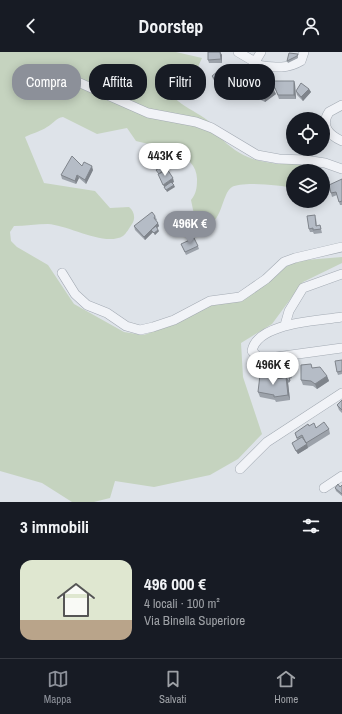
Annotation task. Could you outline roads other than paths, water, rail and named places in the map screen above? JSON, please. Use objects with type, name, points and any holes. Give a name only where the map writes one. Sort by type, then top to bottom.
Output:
[{"type":"street","points":[[238,52],[257,65],[272,68],[291,67],[301,61],[304,52]]},
{"type":"street","points":[[254,62],[260,52]]},
{"type":"street","points":[[81,83],[148,113],[196,122],[212,128],[257,155],[279,159],[305,160],[326,163],[342,169]]},
{"type":"street","points":[[342,105],[329,112],[325,123],[329,133],[342,141]]},
{"type":"street","points":[[62,273],[75,294],[87,305],[106,313],[126,326],[140,330],[174,320],[210,301],[240,297],[266,279],[284,262],[294,258],[342,247]]},
{"type":"street","points":[[285,325],[289,311],[303,288],[342,274]]},
{"type":"street","points":[[342,317],[285,325],[268,332],[258,339],[253,346],[252,351],[255,355],[269,358],[322,349],[342,348]]},
{"type":"street","points":[[240,469],[268,442],[342,393]]},
{"type":"street","points":[[324,488],[342,476]]}]
